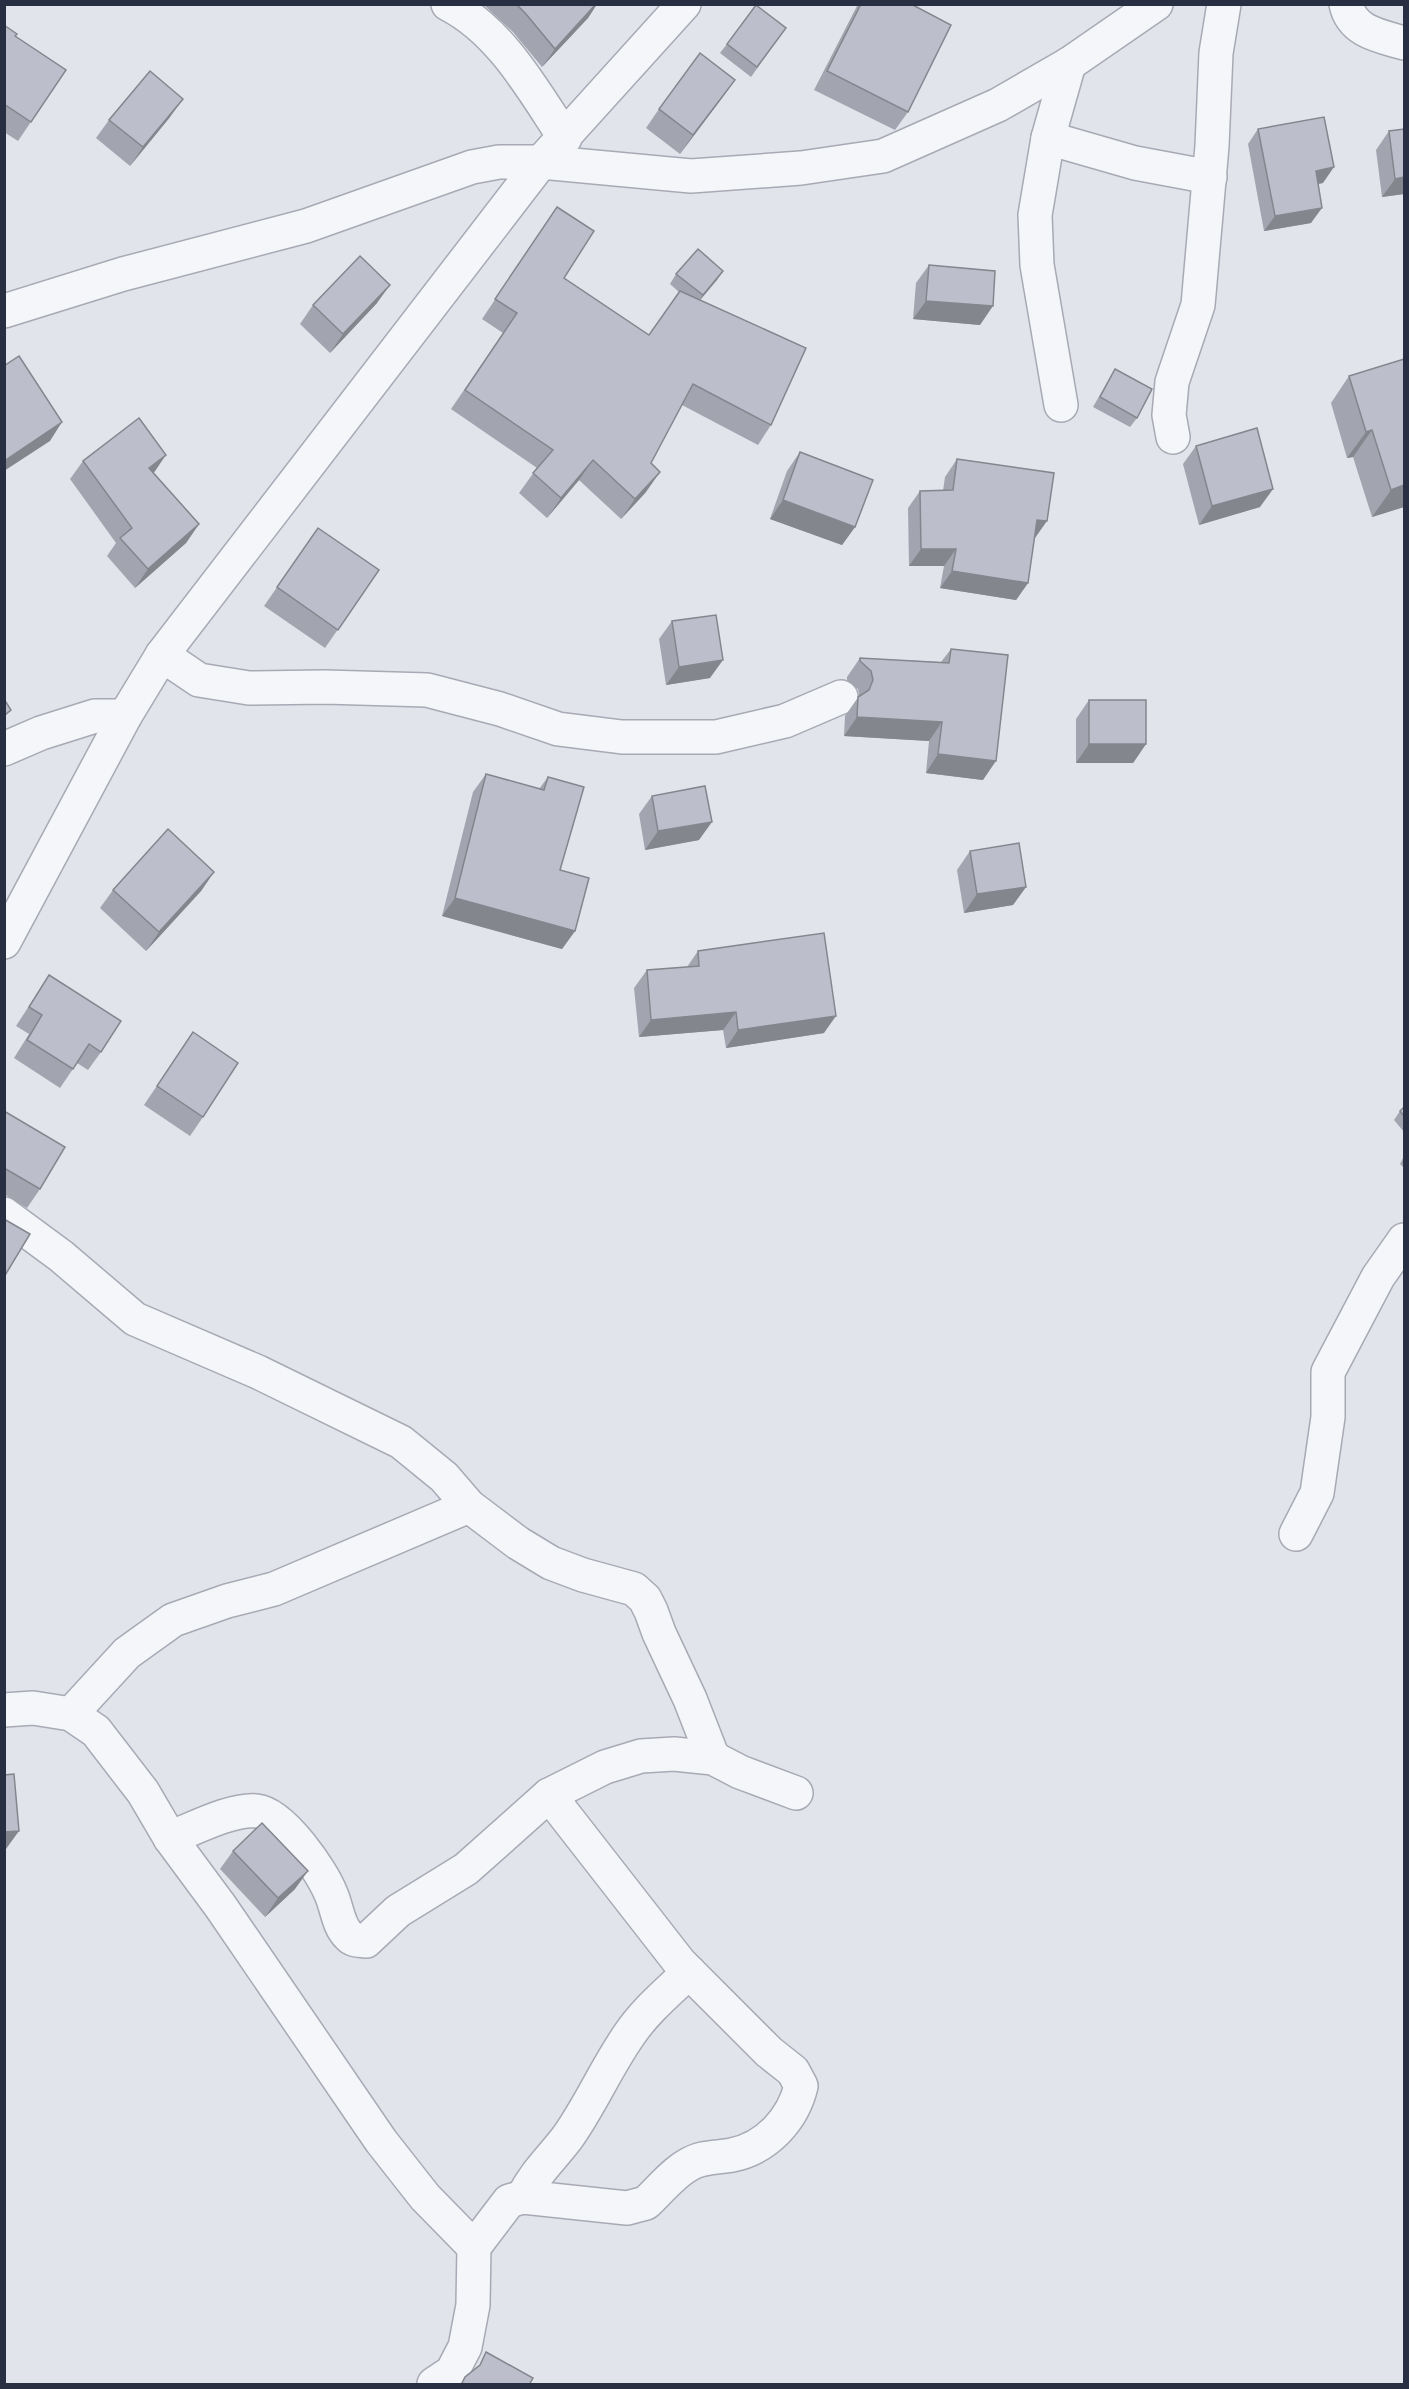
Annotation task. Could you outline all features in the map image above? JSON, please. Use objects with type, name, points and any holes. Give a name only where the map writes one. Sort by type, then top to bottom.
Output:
[{"type":"street","points":[[448,4],[488,34],[518,67],[565,138]]},
{"type":"street","points":[[4,942],[124,716],[162,655],[541,162],[684,4]]},
{"type":"street","points":[[4,311],[123,274],[306,226],[472,167],[499,162],[541,162],[691,176],[801,168],[883,156],[998,105],[1069,64],[1156,4]]},
{"type":"street","points":[[1173,437],[1169,415],[1172,382],[1198,305],[1210,177],[1216,53],[1224,4]]},
{"type":"street","points":[[1346,4],[1352,20],[1361,29],[1404,42]]},
{"type":"street","points":[[1062,405],[1037,265],[1035,215],[1048,138],[1069,64]]},
{"type":"street","points":[[1048,138],[1135,164],[1210,177]]},
{"type":"street","points":[[162,655],[199,680],[249,688],[325,687],[427,690],[500,709],[558,729],[622,737],[716,737],[785,721],[841,697]]},
{"type":"street","points":[[4,749],[41,733],[95,716],[124,716]]},
{"type":"street","points":[[4,1214],[61,1256],[135,1319],[258,1372],[401,1442],[444,1478],[469,1506],[518,1543],[551,1563],[583,1575],[634,1589],[645,1599],[690,1699],[713,1758]]},
{"type":"street","points":[[1296,1534],[1317,1493],[1328,1417],[1328,1372],[1378,1277],[1404,1240]]},
{"type":"street","points":[[71,1714],[127,1653],[173,1620],[227,1601],[274,1589],[469,1506]]},
{"type":"street","points":[[4,1710],[33,1708],[71,1714],[96,1731],[143,1792],[170,1838],[227,1916],[381,2141],[425,2198],[474,2247]]},
{"type":"street","points":[[170,1838],[242,1812],[258,1811],[272,1816],[282,1823],[298,1841],[331,1892],[348,1936],[366,1941],[398,1911],[466,1869],[549,1795],[605,1767],[640,1756],[674,1754],[713,1758],[741,1772],[796,1793]]},
{"type":"street","points":[[434,2385],[452,2372],[465,2347],[473,2305],[474,2247],[509,2201],[523,2197],[627,2208],[639,2206],[646,2203],[687,2165],[713,2156],[732,2155],[756,2147],[780,2127],[797,2102],[801,2086],[793,2071],[769,2052],[689,1972],[549,1795]]},
{"type":"street","points":[[523,2197],[533,2177],[566,2139],[629,2034],[659,1999],[689,1972]]},
{"type":"building","points":[[516,4],[596,4],[555,49]]},
{"type":"building","points":[[861,4],[911,4],[951,25],[908,112],[827,71]]},
{"type":"building","points":[[756,5],[786,28],[757,67],[727,44]]},
{"type":"building","points":[[4,25],[17,34],[15,36],[66,70],[31,122],[4,104]]},
{"type":"building","points":[[700,53],[735,80],[693,135],[659,109]]},
{"type":"building","points":[[150,71],[183,99],[143,147],[109,120]]},
{"type":"building","points":[[1324,117],[1334,167],[1316,171],[1322,208],[1275,216],[1258,129]]},
{"type":"building","points":[[1404,129],[1404,177],[1395,179],[1389,131]]},
{"type":"building","points":[[557,207],[594,231],[564,278],[649,335],[680,291],[806,348],[771,425],[693,384],[651,463],[660,472],[635,499],[593,460],[561,498],[533,473],[553,450],[465,390],[517,313],[495,299]]},
{"type":"building","points":[[698,249],[723,271],[703,295],[676,274]]},
{"type":"building","points":[[360,256],[390,285],[343,334],[313,305]]},
{"type":"building","points":[[929,265],[995,271],[993,306],[926,301]]},
{"type":"building","points":[[19,356],[62,422],[4,461],[4,366]]},
{"type":"building","points":[[1404,359],[1404,485],[1391,490],[1372,430],[1366,432],[1349,376]]},
{"type":"building","points":[[1115,369],[1152,389],[1137,418],[1100,397]]},
{"type":"building","points":[[139,418],[166,455],[149,468],[199,524],[148,569],[120,538],[132,528],[83,461]]},
{"type":"building","points":[[1257,428],[1273,489],[1212,506],[1196,446]]},
{"type":"building","points":[[800,452],[873,480],[855,527],[783,500]]},
{"type":"building","points":[[957,459],[1054,473],[1047,521],[1037,520],[1028,583],[952,571],[956,549],[921,549],[920,491],[953,490]]},
{"type":"building","points":[[318,528],[379,570],[338,630],[277,587]]},
{"type":"building","points":[[716,615],[723,660],[679,667],[672,621]]},
{"type":"building","points":[[951,649],[1008,655],[996,761],[938,754],[942,722],[857,717],[858,697],[869,690],[873,680],[871,671],[860,661],[860,658],[949,663]]},
{"type":"building","points":[[4,699],[11,710],[4,717]]},
{"type":"building","points":[[1089,700],[1146,700],[1146,744],[1089,744]]},
{"type":"building","points":[[486,774],[544,790],[548,777],[584,787],[560,870],[589,878],[575,931],[455,898]]},
{"type":"building","points":[[705,786],[712,822],[658,831],[652,796]]},
{"type":"building","points":[[168,829],[214,872],[159,932],[113,890]]},
{"type":"building","points":[[1019,843],[1026,887],[977,894],[970,851]]},
{"type":"building","points":[[824,933],[836,1016],[738,1030],[736,1012],[651,1020],[647,970],[699,966],[698,951]]},
{"type":"building","points":[[49,975],[121,1021],[101,1052],[89,1044],[73,1069],[27,1040],[42,1015],[29,1007]]},
{"type":"building","points":[[193,1032],[238,1063],[203,1117],[157,1086]]},
{"type":"building","points":[[4,1111],[65,1147],[40,1189],[4,1168]]},
{"type":"building","points":[[4,1219],[30,1234],[4,1277]]},
{"type":"building","points":[[14,1774],[19,1831],[4,1832],[4,1775]]},
{"type":"building","points":[[262,1823],[308,1871],[278,1898],[233,1851]]},
{"type":"building","points":[[486,2352],[533,2378],[529,2385],[461,2385],[465,2377],[480,2365]]}]
